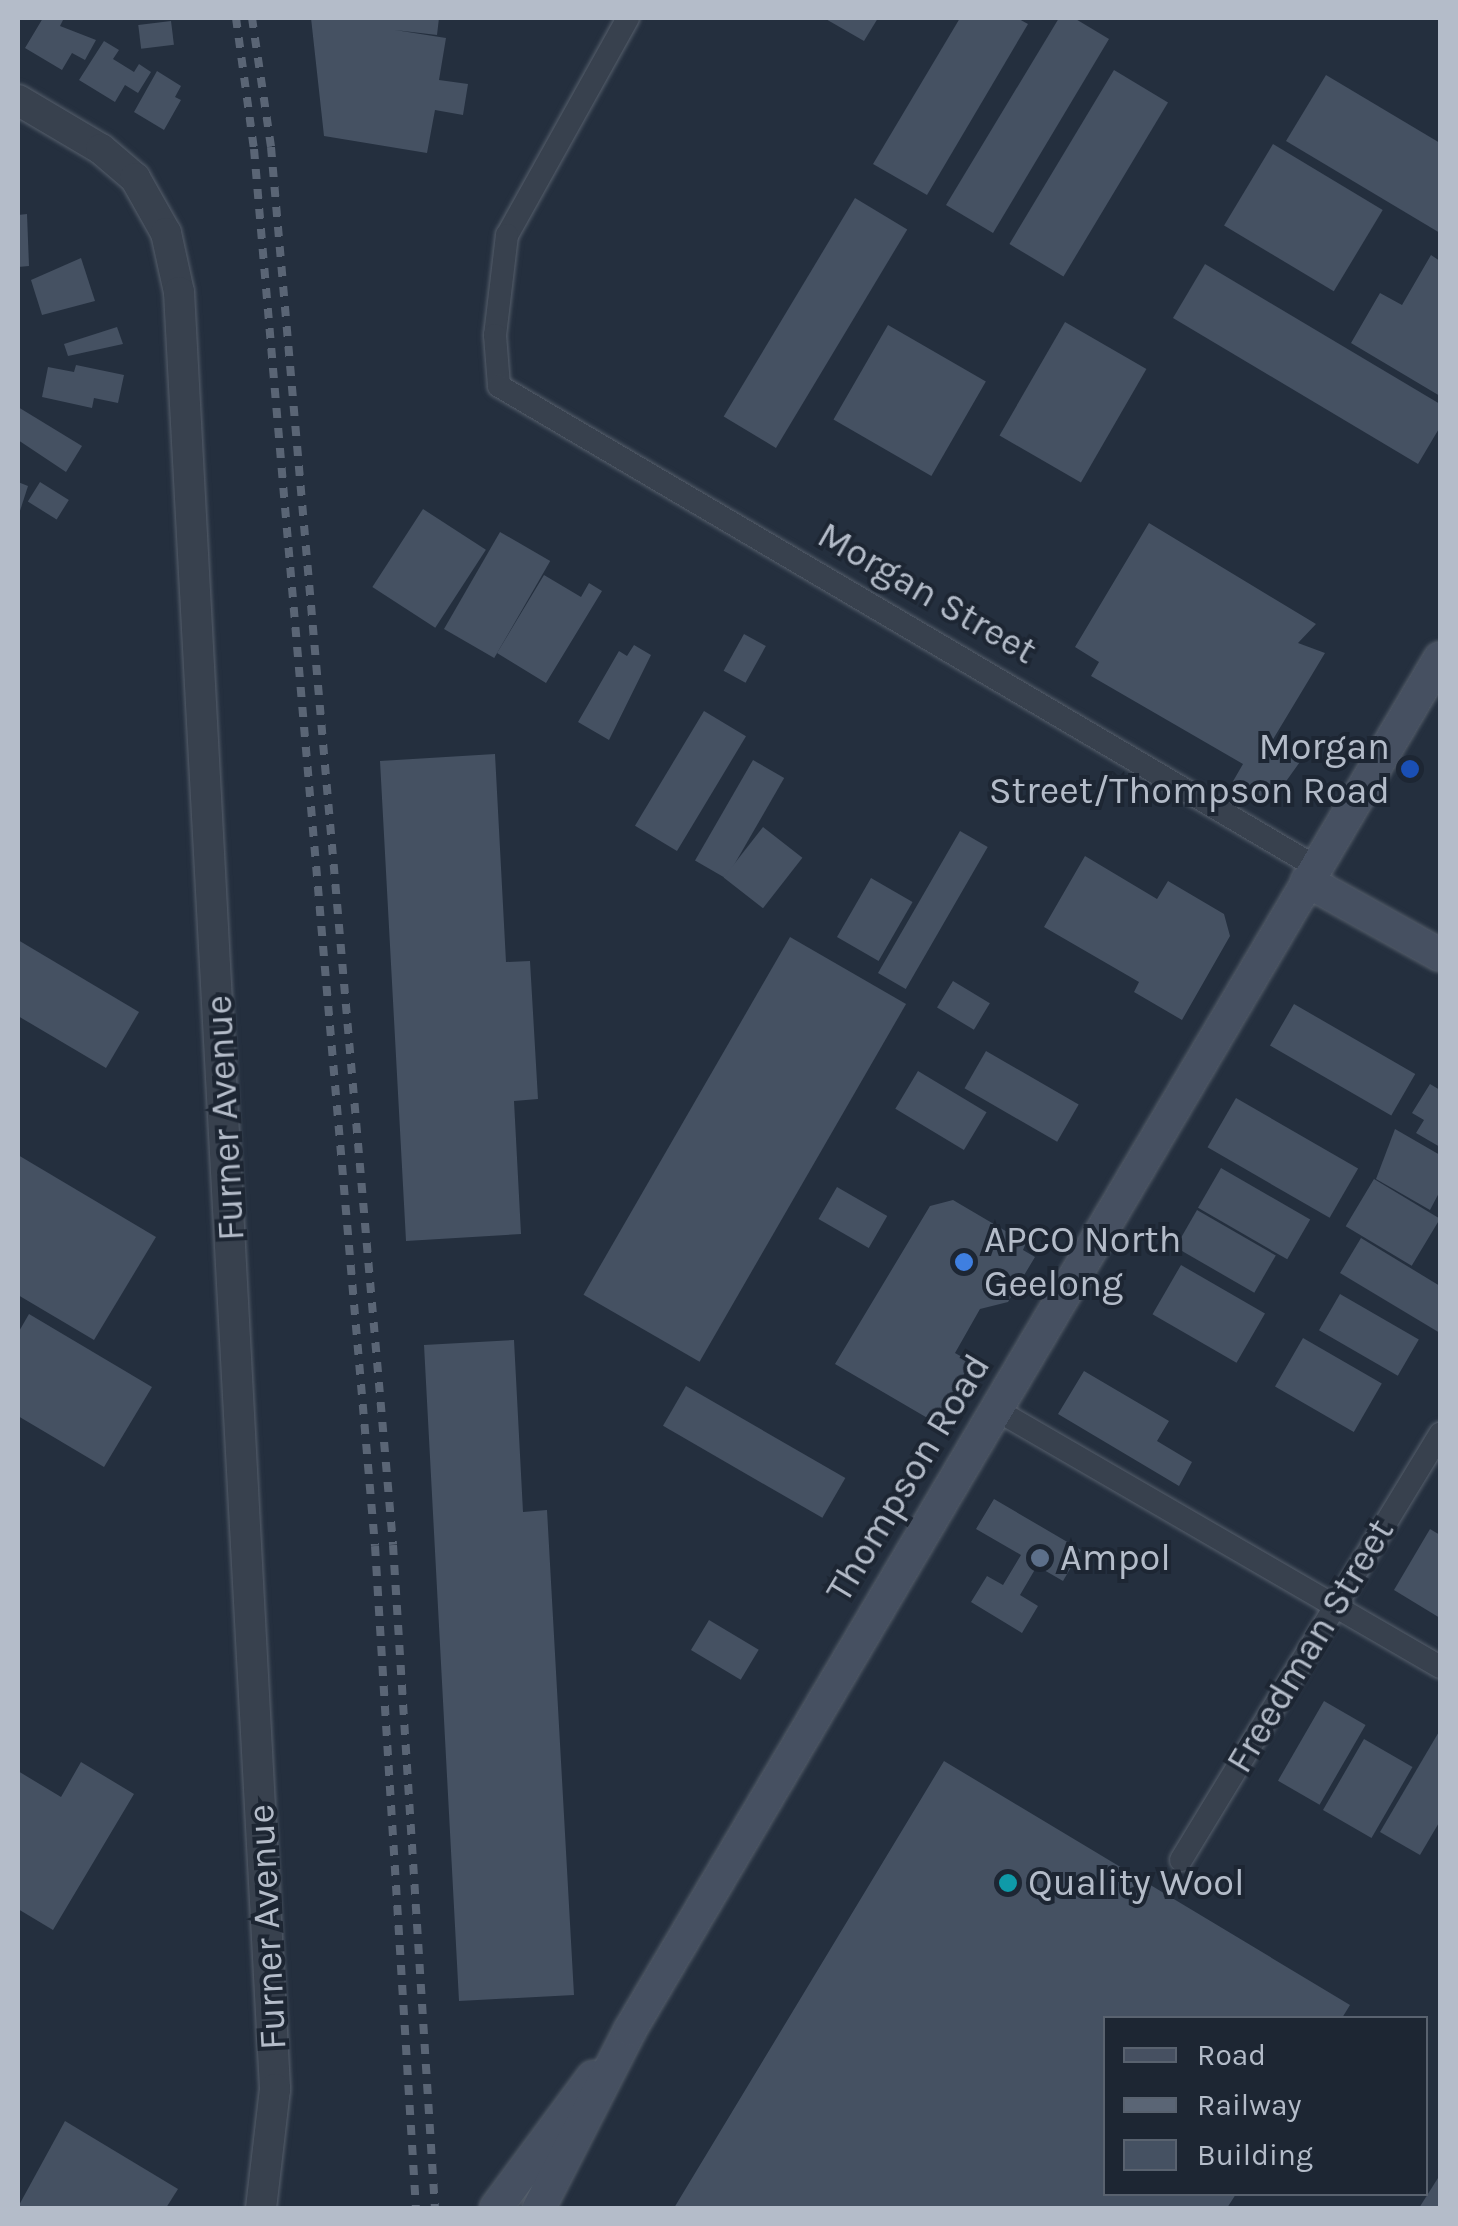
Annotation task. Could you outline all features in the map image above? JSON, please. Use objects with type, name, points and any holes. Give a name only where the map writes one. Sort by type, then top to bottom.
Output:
[{"type":"main road","name":"Thompson Road","points":[[539,2208],[630,2030],[1440,658]]},
{"type":"main road","name":"Morgan Street","points":[[1311,874],[1440,955]]},
{"type":"main road","name":"Thompson Road","points":[[496,2208],[533,2150],[630,2030]]},
{"type":"street","name":"Morgan Street","points":[[628,18],[508,235],[495,335],[499,386],[1311,874]]},
{"type":"street","name":"Furner Avenue","points":[[18,100],[111,155],[135,178],[166,233],[180,292],[275,2089],[262,2208]]},
{"type":"street","points":[[995,1409],[1440,1667]]},
{"type":"street","name":"Freedman Street","points":[[1181,1860],[1440,1434]]},
{"type":"building","points":[[43,18],[64,18],[60,26],[96,40],[85,60],[72,53],[62,70],[25,48]]},
{"type":"building","points":[[311,18],[439,18],[437,35],[395,30],[446,38],[439,80],[468,84],[463,115],[435,110],[427,153],[324,136]]},
{"type":"building","points":[[824,18],[878,18],[864,41]]},
{"type":"building","points":[[960,18],[1017,18],[1028,24],[927,195],[873,164]]},
{"type":"building","points":[[1059,18],[1074,18],[1109,39],[993,233],[946,205]]},
{"type":"building","points":[[171,21],[174,45],[141,49],[138,25]]},
{"type":"building","points":[[104,41],[119,50],[113,59],[134,72],[139,64],[151,72],[138,93],[125,85],[115,102],[79,80]]},
{"type":"building","points":[[1114,70],[1168,102],[1063,276],[1009,244]]},
{"type":"building","points":[[157,71],[181,86],[175,97],[181,100],[164,130],[134,112]]},
{"type":"building","points":[[1326,75],[1440,143],[1440,233],[1286,141]]},
{"type":"building","points":[[1273,144],[1383,210],[1334,291],[1224,225]]},
{"type":"building","points":[[855,198],[907,229],[776,448],[724,417]]},
{"type":"building","points":[[27,214],[29,266],[18,267],[18,215]]},
{"type":"building","points":[[1431,255],[1440,261],[1440,396],[1351,343],[1380,293],[1402,305]]},
{"type":"building","points":[[81,258],[95,301],[42,315],[31,280]]},
{"type":"building","points":[[1205,264],[1440,404],[1440,427],[1418,464],[1173,318]]},
{"type":"building","points":[[1065,322],[1146,369],[1081,482],[1000,435]]},
{"type":"building","points":[[888,325],[986,382],[931,476],[834,419]]},
{"type":"building","points":[[117,327],[123,344],[68,356],[64,344]]},
{"type":"building","points":[[76,365],[124,375],[118,403],[94,398],[92,408],[42,397],[48,367],[74,372]]},
{"type":"building","points":[[18,407],[82,446],[66,472],[18,440]]},
{"type":"building","points":[[18,482],[28,486],[18,517]]},
{"type":"building","points":[[40,482],[69,500],[57,520],[28,502]]},
{"type":"building","points":[[423,509],[486,550],[435,628],[372,587]]},
{"type":"building","points":[[1149,523],[1316,624],[1298,643],[1325,653],[1272,741],[1302,759],[1272,801],[1232,783],[1243,764],[1091,676],[1099,662],[1075,647]]},
{"type":"building","points":[[500,532],[550,561],[494,658],[444,629]]},
{"type":"building","points":[[544,575],[581,597],[589,583],[602,591],[546,683],[497,653]]},
{"type":"building","points":[[744,634],[766,646],[746,683],[724,671]]},
{"type":"building","points":[[634,645],[651,655],[609,740],[578,722],[619,651],[627,656]]},
{"type":"building","points":[[704,711],[746,736],[677,851],[635,826]]},
{"type":"building","points":[[495,754],[506,962],[530,961],[538,1099],[514,1101],[521,1234],[406,1241],[380,761]]},
{"type":"building","points":[[753,760],[784,778],[726,878],[695,860]]},
{"type":"building","points":[[763,827],[802,858],[763,908],[724,877]]},
{"type":"building","points":[[960,831],[988,847],[906,989],[878,973]]},
{"type":"building","points":[[1085,856],[1157,899],[1168,881],[1224,914],[1230,936],[1182,1020],[1134,992],[1139,982],[1044,927]]},
{"type":"building","points":[[871,878],[913,902],[879,961],[837,937]]},
{"type":"building","points":[[790,937],[906,1004],[700,1362],[584,1295]]},
{"type":"building","points":[[18,940],[139,1012],[106,1068],[18,1016]]},
{"type":"building","points":[[953,981],[990,1003],[974,1030],[937,1008]]},
{"type":"building","points":[[1294,1004],[1415,1074],[1391,1116],[1270,1046]]},
{"type":"building","points":[[986,1051],[1079,1104],[1057,1142],[964,1088]]},
{"type":"building","points":[[918,1071],[987,1112],[964,1150],[895,1109]]},
{"type":"building","points":[[1430,1084],[1440,1090],[1440,1147],[1416,1133],[1424,1120],[1412,1113]]},
{"type":"building","points":[[1236,1098],[1358,1168],[1330,1218],[1208,1147]]},
{"type":"building","points":[[1395,1129],[1440,1155],[1440,1191],[1430,1210],[1376,1179]]},
{"type":"building","points":[[18,1155],[156,1237],[94,1340],[18,1295]]},
{"type":"building","points":[[1221,1168],[1310,1220],[1287,1259],[1198,1208]]},
{"type":"building","points":[[1374,1179],[1440,1219],[1412,1266],[1346,1226]]},
{"type":"building","points":[[837,1187],[887,1216],[869,1248],[818,1219]]},
{"type":"building","points":[[953,1200],[1026,1243],[1023,1250],[1035,1257],[1008,1302],[980,1309],[955,1353],[971,1362],[936,1423],[835,1364],[930,1206]]},
{"type":"building","points":[[1197,1210],[1276,1256],[1254,1293],[1176,1247]]},
{"type":"building","points":[[1361,1238],[1440,1286],[1440,1333],[1340,1273]]},
{"type":"building","points":[[1181,1265],[1265,1314],[1237,1363],[1152,1314]]},
{"type":"building","points":[[1340,1294],[1419,1340],[1398,1376],[1319,1330]]},
{"type":"building","points":[[29,1314],[152,1387],[104,1467],[18,1416],[18,1333]]},
{"type":"building","points":[[1303,1338],[1382,1384],[1354,1432],[1275,1386]]},
{"type":"building","points":[[514,1340],[523,1512],[547,1510],[574,1995],[459,2001],[424,1345]]},
{"type":"building","points":[[1084,1371],[1169,1421],[1157,1441],[1192,1462],[1179,1486],[1058,1414]]},
{"type":"building","points":[[686,1386],[845,1478],[822,1518],[663,1426]]},
{"type":"building","points":[[994,1499],[1081,1550],[1063,1581],[1037,1566],[1020,1595],[1038,1606],[1022,1633],[971,1602],[987,1576],[1003,1585],[1021,1555],[976,1529]]},
{"type":"building","points":[[1430,1529],[1440,1535],[1440,1618],[1394,1590]]},
{"type":"building","points":[[709,1620],[759,1650],[741,1680],[691,1650]]},
{"type":"building","points":[[1324,1701],[1366,1725],[1320,1805],[1278,1781]]},
{"type":"building","points":[[1440,1730],[1440,1821],[1420,1855],[1380,1832]]},
{"type":"building","points":[[1364,1739],[1412,1767],[1371,1838],[1323,1810]]},
{"type":"building","name":"Quality Wool","points":[[944,1761],[1350,2005],[1343,2016],[1103,2016],[1103,2196],[1235,2196],[1227,2208],[674,2208]]},
{"type":"building","points":[[81,1762],[134,1794],[53,1930],[18,1909],[18,1771],[61,1797]]},
{"type":"building","points":[[65,2121],[178,2189],[166,2208],[18,2207]]},
{"type":"building","points":[[1438,2178],[1440,2208],[1419,2208]]},
{"type":"railway","points":[[236,18],[254,149],[375,1546],[416,2208]]},
{"type":"railway","points":[[252,18],[271,147],[393,1545],[435,2208]]},
{"type":"place","name":"Morgan Street/Thompson Road","points":[[1410,769]]},
{"type":"place","name":"APCO North Geelong","points":[[964,1262]]},
{"type":"place","name":"Ampol","points":[[1040,1558]]},
{"type":"place","name":"Quality Wool","points":[[1008,1883]]}]
